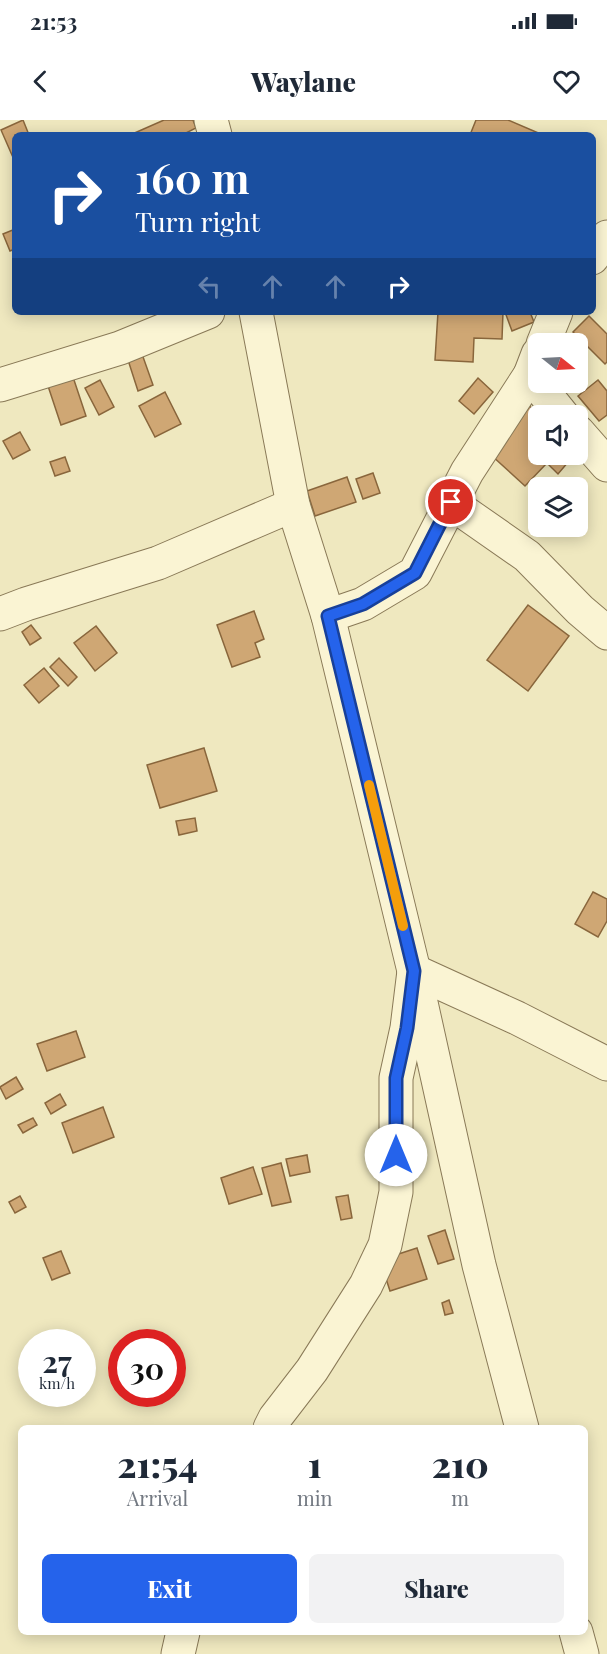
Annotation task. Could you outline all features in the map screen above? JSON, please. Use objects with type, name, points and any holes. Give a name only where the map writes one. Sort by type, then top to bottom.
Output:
[{"type":"street","points":[[596,252],[607,237]]},
{"type":"street","points":[[0,385],[120,348],[201,315]]},
{"type":"street","points":[[259,315],[293,505],[328,616],[414,971],[479,1265],[521,1425]]},
{"type":"street","points":[[547,333],[555,315]]},
{"type":"street","points":[[328,616],[363,604],[415,573],[466,472],[528,374]]},
{"type":"street","points":[[588,443],[607,465]]},
{"type":"street","points":[[451,502],[527,556],[580,610],[607,633]]},
{"type":"street","points":[[0,614],[158,563],[293,505]]},
{"type":"street","points":[[414,971],[517,1018],[607,1064]]},
{"type":"street","points":[[272,1425],[312,1370],[366,1285],[385,1245],[396,1192],[396,1078],[407,1028],[414,971]]},
{"type":"street","points":[[178,1654],[182,1635]]},
{"type":"street","points":[[577,1635],[582,1654]]},
{"type":"building","points":[[23,120],[28,132],[12,132],[12,155],[1,130]]},
{"type":"building","points":[[164,120],[193,120],[196,128],[188,132],[137,132]]},
{"type":"building","points":[[476,120],[508,120],[536,132],[471,132]]},
{"type":"building","points":[[12,230],[12,250],[10,251],[3,234]]},
{"type":"building","points":[[438,315],[503,315],[502,339],[474,338],[473,362],[435,360]]},
{"type":"building","points":[[506,315],[531,315],[534,322],[512,331]]},
{"type":"building","points":[[589,316],[607,334],[607,362],[605,364],[588,347],[588,333],[573,332]]},
{"type":"building","points":[[142,354],[153,385],[138,391],[128,360]]},
{"type":"building","points":[[71,371],[86,416],[61,425],[46,380]]},
{"type":"building","points":[[478,378],[493,392],[474,414],[459,401]]},
{"type":"building","points":[[100,380],[114,407],[99,415],[85,388]]},
{"type":"building","points":[[598,380],[607,391],[607,415],[599,421],[588,405],[578,396],[588,393],[588,388]]},
{"type":"building","points":[[165,392],[181,424],[155,437],[139,406]]},
{"type":"building","points":[[522,399],[528,405],[528,465],[545,465],[534,477],[528,477],[528,483],[525,486],[480,445]]},
{"type":"building","points":[[20,432],[30,450],[13,459],[3,441]]},
{"type":"building","points":[[65,457],[70,471],[55,476],[50,462]]},
{"type":"building","points":[[549,465],[566,465],[558,474]]},
{"type":"building","points":[[373,473],[380,493],[363,499],[356,479]]},
{"type":"building","points":[[347,477],[356,502],[315,516],[307,491]]},
{"type":"building","points":[[528,605],[569,636],[528,691],[487,660]]},
{"type":"building","points":[[254,611],[264,639],[255,643],[260,657],[232,667],[217,625]]},
{"type":"building","points":[[31,625],[41,638],[30,645],[22,632]]},
{"type":"building","points":[[96,626],[117,653],[95,671],[74,643]]},
{"type":"building","points":[[59,658],[77,677],[68,686],[50,667]]},
{"type":"building","points":[[44,668],[59,686],[39,703],[24,685]]},
{"type":"building","points":[[204,748],[217,791],[160,808],[147,765]]},
{"type":"building","points":[[195,818],[197,831],[179,835],[176,821]]},
{"type":"building","points":[[593,892],[607,899],[607,921],[598,937],[575,924]]},
{"type":"building","points":[[76,1031],[85,1057],[47,1071],[37,1044]]},
{"type":"building","points":[[16,1077],[23,1089],[6,1099],[0,1087]]},
{"type":"building","points":[[60,1094],[66,1105],[51,1114],[45,1103]]},
{"type":"building","points":[[103,1107],[114,1137],[73,1153],[62,1123]]},
{"type":"building","points":[[33,1118],[37,1125],[23,1133],[18,1125]]},
{"type":"building","points":[[307,1155],[310,1172],[290,1176],[286,1159]]},
{"type":"building","points":[[281,1163],[291,1202],[272,1206],[262,1168]]},
{"type":"building","points":[[253,1167],[262,1194],[229,1204],[221,1178]]},
{"type":"building","points":[[348,1195],[352,1218],[341,1220],[336,1197]]},
{"type":"building","points":[[20,1196],[26,1207],[15,1213],[9,1202]]},
{"type":"building","points":[[445,1230],[454,1259],[438,1264],[428,1236]]},
{"type":"building","points":[[417,1248],[427,1279],[390,1291],[380,1260]]},
{"type":"building","points":[[61,1251],[70,1273],[52,1280],[43,1258]]},
{"type":"building","points":[[449,1300],[453,1313],[445,1315],[442,1303]]},
{"type":"slow traffic","points":[[369,785],[403,926]]},
{"type":"route","points":[[396,1155],[396,1078],[407,1028],[414,971],[328,616],[363,604],[415,573],[451,502]]}]
